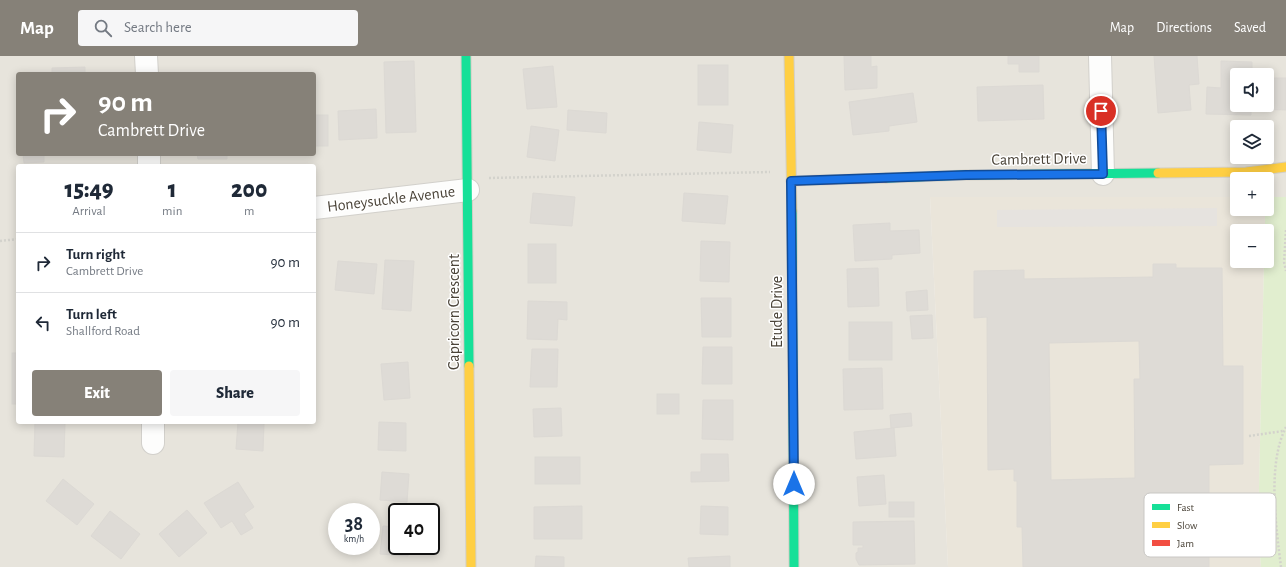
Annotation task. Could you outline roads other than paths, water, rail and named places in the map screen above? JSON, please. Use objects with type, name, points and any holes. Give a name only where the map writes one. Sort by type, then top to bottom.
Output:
[{"type":"street","points":[[146,56],[147,72]]},
{"type":"street","name":"Capricorn Crescent","points":[[466,56],[476,184],[471,567]]},
{"type":"street","name":"Etude Drive","points":[[789,56],[794,567]]},
{"type":"street","points":[[1100,56],[1103,174]]},
{"type":"street","name":"Cambrett Drive","points":[[791,181],[966,175],[1246,172],[1286,167]]},
{"type":"street","name":"Honeysuckle Avenue","points":[[316,208],[476,184]]}]
